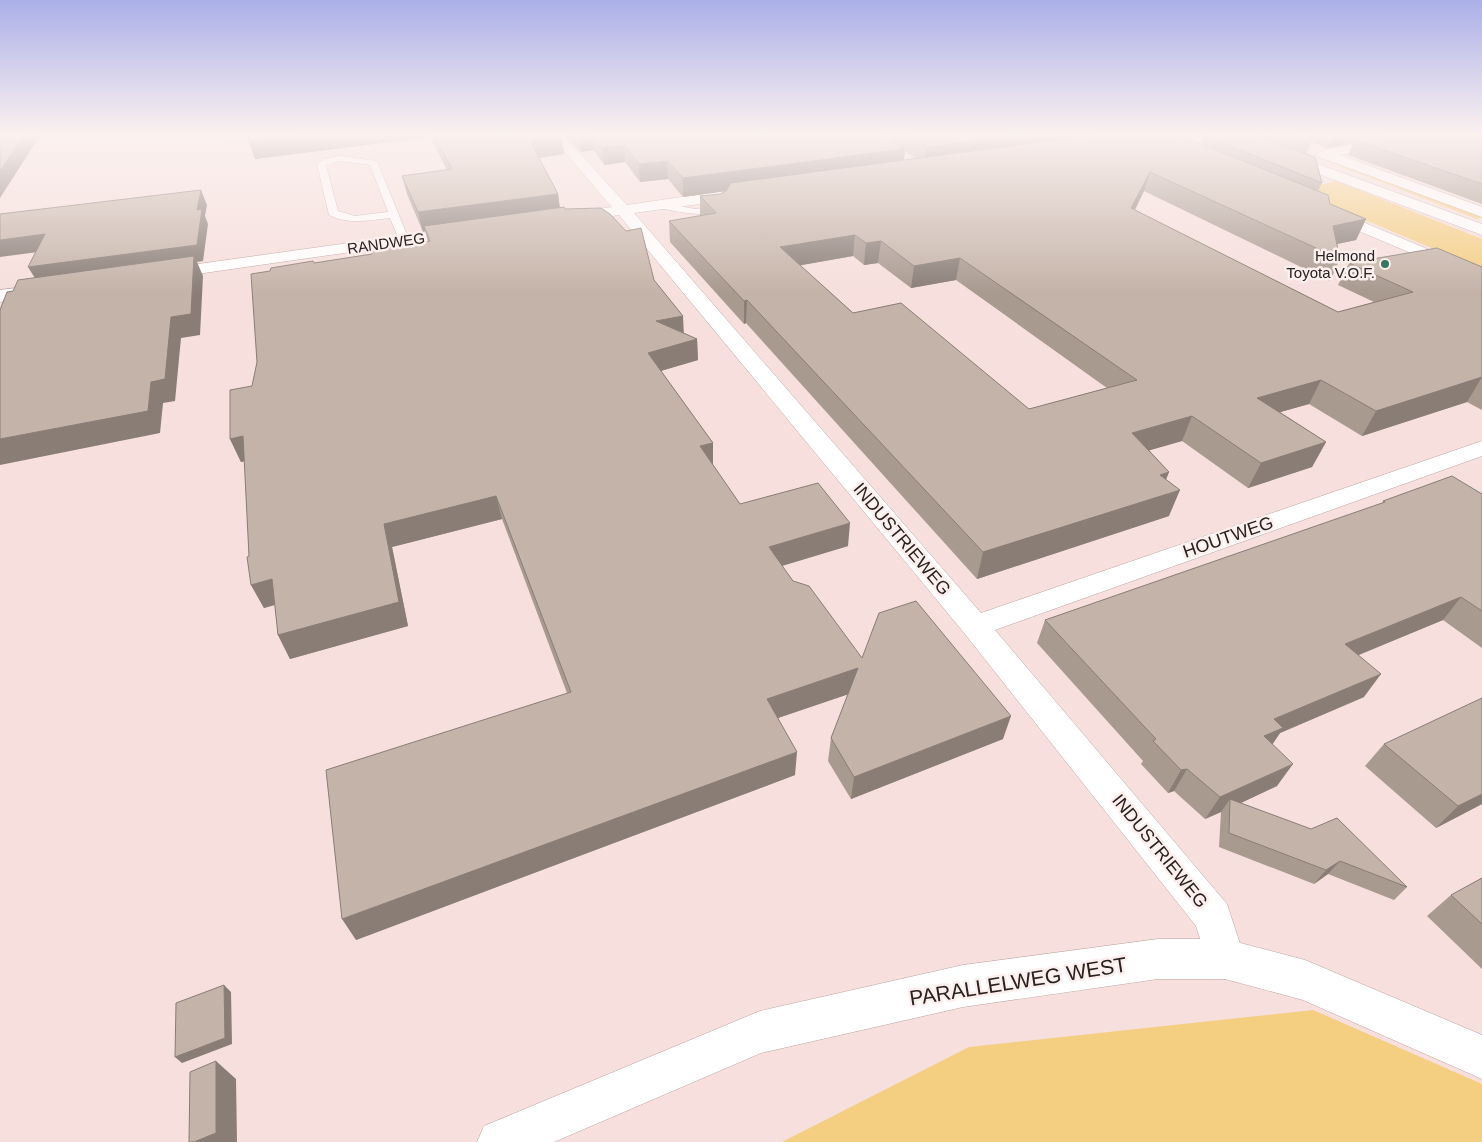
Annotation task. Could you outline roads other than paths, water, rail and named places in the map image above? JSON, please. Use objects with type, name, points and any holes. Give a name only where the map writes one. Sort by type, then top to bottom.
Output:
[{"type":"street","name":"INDUSTRIEWEG","points":[[603,187],[975,626],[1213,917],[1225,959]]},
{"type":"street","points":[[1370,187],[1482,230]]},
{"type":"street","points":[[1415,187],[1482,212]]},
{"type":"street","points":[[556,219],[754,192]]},
{"type":"street","points":[[1309,204],[1482,278]]},
{"type":"street","name":"RANDWEG","points":[[148,276],[480,230]]},
{"type":"street","points":[[0,296],[59,288]]},
{"type":"street","name":"HOUTWEG","points":[[975,626],[1482,448]]},
{"type":"street","name":"PARALLELWEG WEST","points":[[500,1142],[760,1032],[963,986],[1158,959],[1225,959],[1305,980],[1482,1057]]},
{"type":"lane","points":[[327,187],[333,214],[341,218],[349,219],[394,214]]},
{"type":"lane","points":[[384,187],[404,240]]},
{"type":"place","name":"Helmond Toyota V.O.F.","points":[[1385,264]]}]
